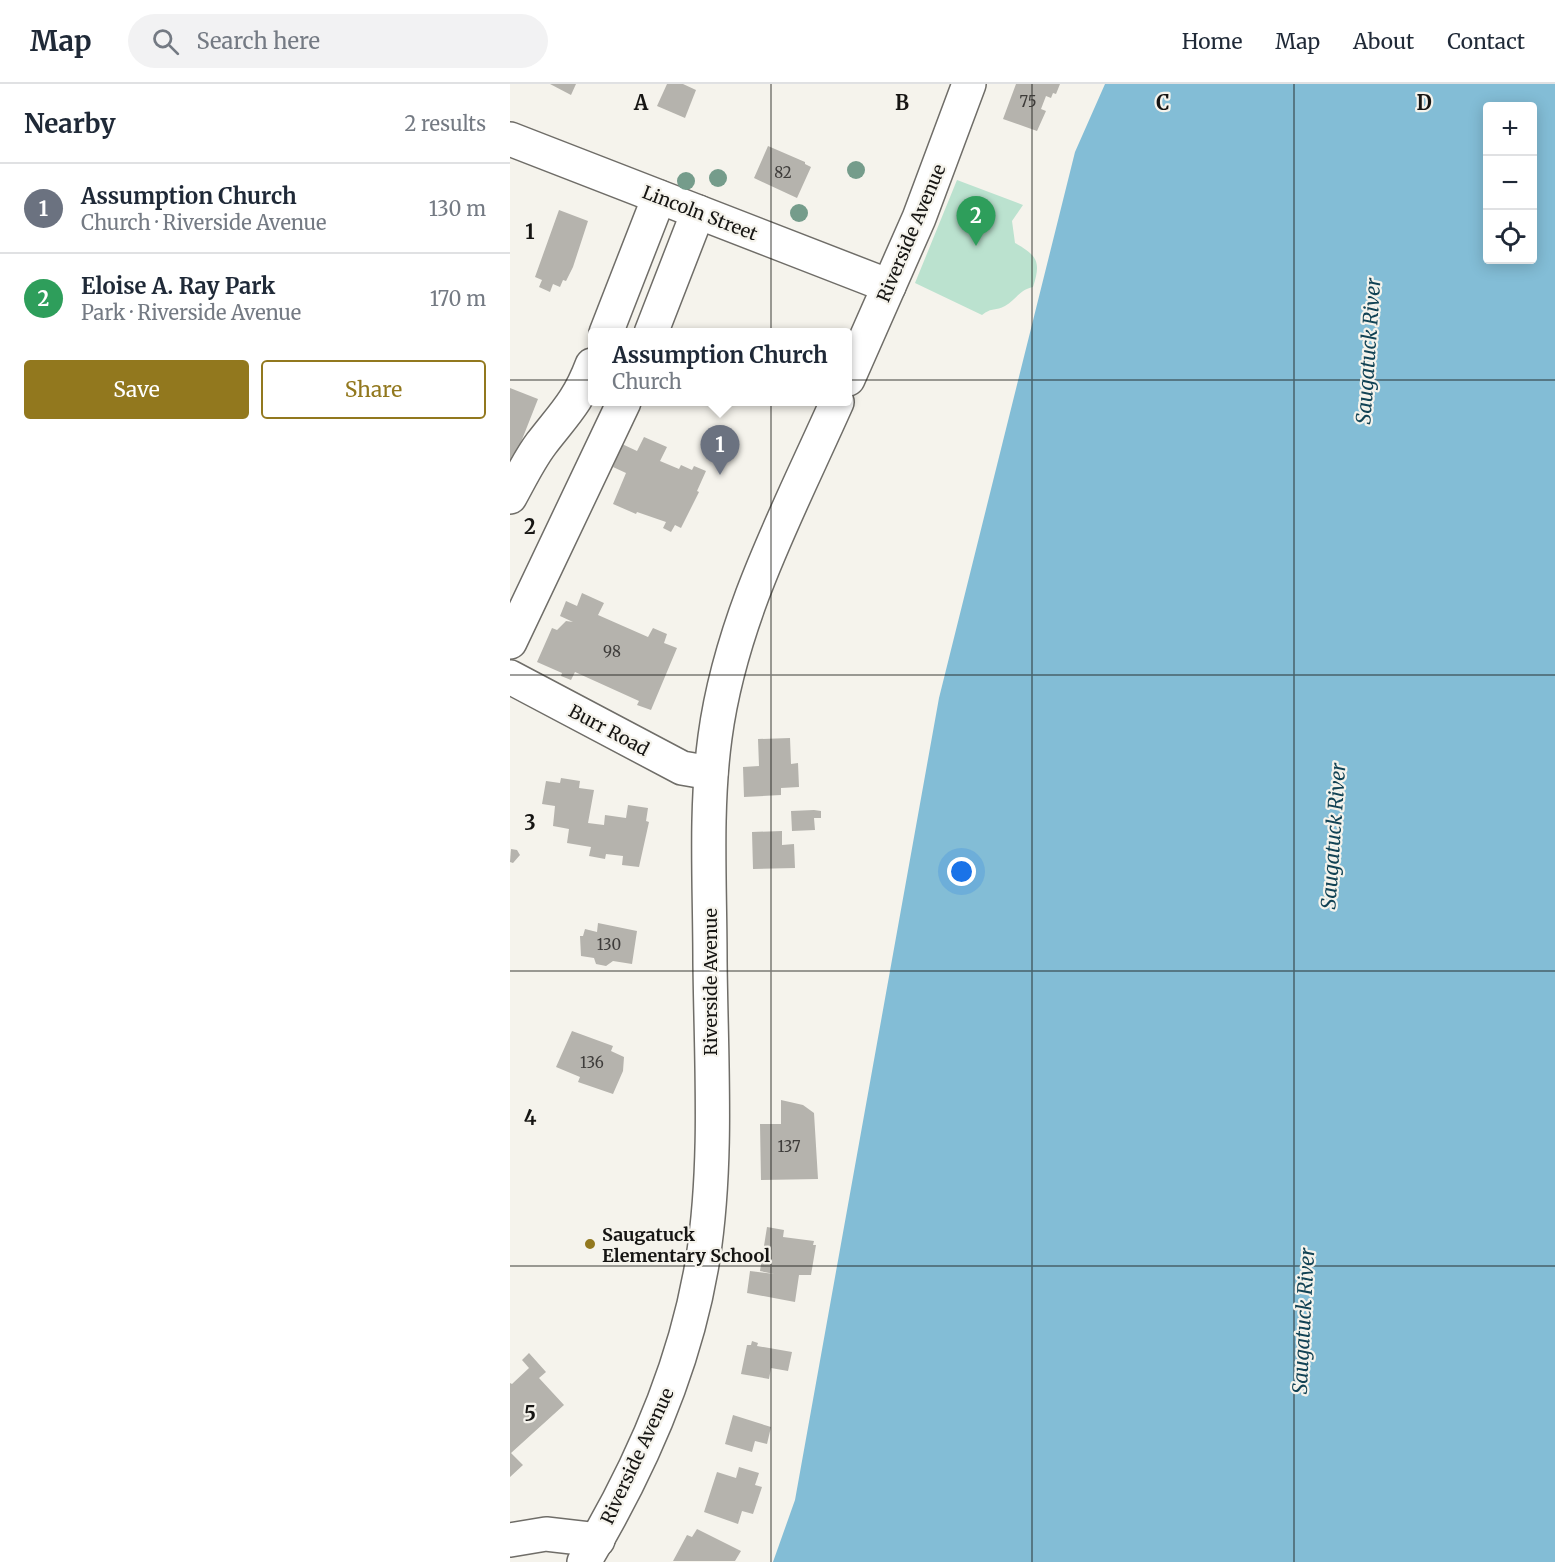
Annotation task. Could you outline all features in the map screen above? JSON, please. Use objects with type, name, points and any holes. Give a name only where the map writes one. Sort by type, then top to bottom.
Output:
[{"type":"main road","name":"Riverside Avenue","points":[[852,370],[919,219],[969,84]]},
{"type":"main road","name":"Lincoln Street","points":[[510,140],[889,286]]},
{"type":"main road","points":[[608,328],[659,197]]},
{"type":"main road","points":[[653,328],[698,212]]},
{"type":"main road","points":[[510,497],[542,443],[562,421],[583,389],[588,376]]},
{"type":"main road","points":[[510,642],[622,406]]},
{"type":"main road","name":"Riverside Avenue","points":[[591,1551],[629,1481],[669,1386],[685,1338],[703,1258],[711,1154],[711,773],[723,686],[733,646],[763,567],[835,406]]},
{"type":"main road","points":[[562,421],[605,443]]},
{"type":"main road","name":"Burr Road","points":[[510,677],[682,768],[711,773]]},
{"type":"main road","points":[[510,1540],[546,1534],[591,1551]]},
{"type":"green space","points":[[957,180],[1023,205],[1012,221],[1015,243],[1029,252],[1036,260],[1037,271],[1033,287],[1024,290],[1009,304],[982,315],[915,283]]},
{"type":"water","name":"Saugatuck River","points":[[1105,84],[1555,84],[1555,1562],[773,1562],[795,1500],[939,698],[1075,152]]},
{"type":"building","points":[[550,84],[576,84],[571,95]]},
{"type":"building","points":[[667,84],[683,84],[696,90],[685,118],[657,106]]},
{"type":"building","points":[[1016,84],[1060,84],[1056,94],[1053,93],[1051,98],[1046,96],[1041,109],[1046,111],[1037,131],[1003,119]]},
{"type":"building","points":[[768,146],[805,162],[811,167],[797,198],[754,178]]},
{"type":"building","points":[[559,210],[588,221],[566,281],[563,280],[560,287],[553,284],[550,292],[539,287],[542,280],[535,277]]},
{"type":"building","points":[[510,388],[538,399],[512,465],[510,465]]},
{"type":"building","points":[[644,437],[667,447],[660,461],[679,469],[681,465],[692,470],[694,466],[706,471],[697,491],[699,492],[681,528],[675,525],[671,532],[663,528],[666,522],[637,512],[636,514],[613,504],[626,473],[613,467],[622,444],[637,451]]},
{"type":"building","points":[[582,593],[604,603],[598,615],[648,637],[653,628],[667,634],[664,643],[677,648],[651,710],[637,705],[639,701],[575,672],[571,680],[561,676],[562,673],[537,662],[552,628],[557,630],[566,621],[573,622],[560,616],[566,601],[577,606]]},
{"type":"building","points":[[790,738],[791,764],[798,763],[799,787],[781,788],[781,795],[744,797],[743,767],[759,766],[758,739]]},
{"type":"building","points":[[561,778],[580,781],[579,788],[594,790],[588,823],[604,825],[605,815],[626,818],[628,805],[648,808],[646,821],[649,822],[639,867],[622,865],[623,856],[606,854],[605,859],[589,856],[591,847],[567,843],[569,829],[553,826],[555,806],[542,804],[546,781],[560,783]]},
{"type":"building","points":[[791,811],[821,811],[821,818],[814,818],[815,830],[792,831]]},
{"type":"building","points":[[782,831],[782,845],[794,844],[795,868],[753,869],[752,832]]},
{"type":"building","points":[[511,849],[517,850],[520,855],[513,863],[510,862]]},
{"type":"building","points":[[598,923],[637,931],[632,964],[613,961],[606,966],[596,964],[594,958],[581,956],[580,936],[583,936],[585,929],[597,932]]},
{"type":"building","points":[[572,1031],[613,1046],[611,1051],[624,1057],[623,1071],[613,1094],[578,1082],[580,1077],[556,1067]]},
{"type":"building","points":[[781,1100],[803,1105],[814,1113],[818,1179],[761,1180],[760,1124],[781,1124]]},
{"type":"building","points":[[767,1227],[784,1230],[783,1237],[814,1241],[813,1245],[816,1245],[811,1275],[799,1275],[795,1302],[747,1293],[750,1271],[774,1274],[760,1271]]},
{"type":"building","points":[[752,1341],[758,1343],[757,1346],[792,1352],[788,1371],[771,1368],[769,1379],[741,1374],[747,1345],[751,1345]]},
{"type":"building","points":[[529,1353],[546,1372],[539,1378],[564,1405],[511,1453],[523,1465],[510,1477],[510,1383],[512,1384],[529,1368],[522,1360]]},
{"type":"building","points":[[733,1415],[771,1427],[767,1444],[755,1441],[752,1452],[725,1444]]},
{"type":"building","points":[[739,1467],[759,1473],[755,1485],[762,1487],[753,1514],[742,1511],[738,1524],[704,1512],[717,1472],[736,1478]]},
{"type":"building","points":[[697,1529],[741,1551],[735,1561],[673,1561],[687,1535],[692,1537]]},
{"type":"place","name":"Eloise A. Ray Park","points":[[976,246]]},
{"type":"place","name":"Assumption Church","points":[[720,475]]},
{"type":"place","name":"Saugatuck Elementary School","points":[[590,1244]]}]
